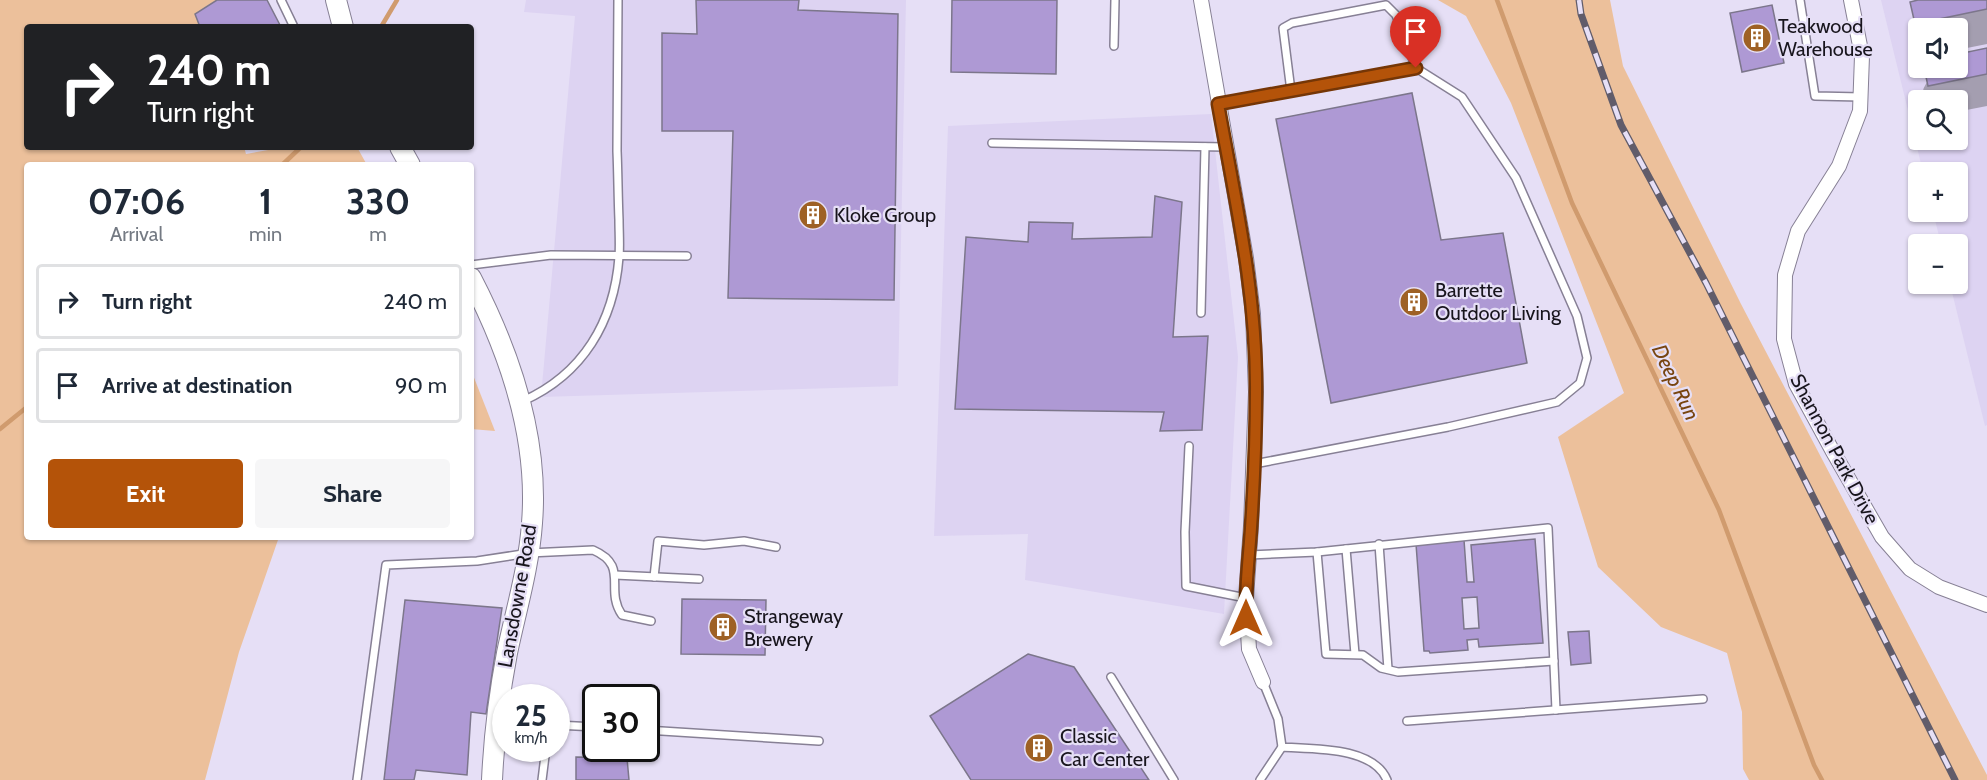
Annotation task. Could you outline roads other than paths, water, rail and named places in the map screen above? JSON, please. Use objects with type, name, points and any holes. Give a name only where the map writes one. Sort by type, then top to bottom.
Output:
[{"type":"main road","points":[[336,0],[340,24]]},
{"type":"main road","name":"Lansdowne Road","points":[[474,284],[505,352],[521,402],[529,444],[532,484],[529,553],[507,651],[504,684]]},
{"type":"main road","name":"Lansdowne Road","points":[[492,780],[495,762]]},
{"type":"street","points":[[1201,0],[1245,258],[1252,314],[1256,392],[1246,598],[1249,649],[1263,682]]},
{"type":"street","name":"Shannon Park Drive","points":[[1851,0],[1862,56],[1860,111],[1839,166],[1798,231],[1785,274],[1784,339],[1796,384],[1882,537],[1910,569],[1939,586],[1987,605]]},
{"type":"lane","points":[[281,0],[293,24]]},
{"type":"lane","points":[[521,402],[558,382],[574,367],[588,351],[609,303],[620,255],[617,148],[618,0]]},
{"type":"lane","points":[[1114,46],[1115,0]]},
{"type":"lane","points":[[1800,0],[1815,96],[1861,97]]},
{"type":"lane","points":[[1254,464],[1448,428],[1557,402],[1580,383],[1587,358],[1577,316],[1516,178],[1462,98],[1416,68],[1396,15],[1386,5],[1292,23],[1283,28],[1291,90]]},
{"type":"lane","points":[[1218,104],[1416,68]]},
{"type":"lane","points":[[992,143],[1226,147]]},
{"type":"lane","points":[[1201,313],[1205,147]]},
{"type":"lane","points":[[474,265],[551,255],[687,256]]},
{"type":"lane","points":[[1189,446],[1185,532],[1186,586],[1246,598]]},
{"type":"lane","points":[[1249,555],[1317,552],[1548,528],[1556,710]]},
{"type":"lane","points":[[654,577],[658,542],[704,545],[744,541],[776,547]]},
{"type":"lane","points":[[1379,544],[1388,669]]},
{"type":"lane","points":[[1347,549],[1354,654]]},
{"type":"lane","points":[[357,780],[386,565],[477,561],[529,553],[593,550],[602,554],[609,561],[615,575],[614,598],[622,615],[651,621]]},
{"type":"lane","points":[[1317,552],[1326,654],[1363,655],[1381,668],[1398,672],[1554,661]]},
{"type":"lane","points":[[615,575],[699,579]]},
{"type":"lane","points":[[1111,676],[1174,780]]},
{"type":"lane","points":[[1260,780],[1282,747],[1278,719],[1263,682]]},
{"type":"lane","points":[[1407,721],[1703,699]]},
{"type":"lane","points":[[660,731],[819,741]]},
{"type":"lane","points":[[1282,747],[1331,749],[1367,759],[1384,772],[1387,780]]},
{"type":"lane","points":[[542,780],[544,762]]},
{"type":"waterway","points":[[383,24],[397,0]]},
{"type":"waterway","name":"Deep Run","points":[[1497,0],[1572,203],[1719,510],[1814,765],[1822,780]]},
{"type":"waterway","points":[[285,162],[298,150]]},
{"type":"waterway","points":[[0,429],[24,409]]},
{"type":"railway","points":[[1579,0],[1581,14],[1621,125],[1706,283],[1955,780]]},
{"type":"place","name":"Teakwood Warehouse","points":[[1757,38]]},
{"type":"place","name":"Kloke Group","points":[[813,215]]},
{"type":"place","name":"Barrette Outdoor Living","points":[[1414,302]]},
{"type":"place","name":"Strangeway Brewery","points":[[723,627]]},
{"type":"place","name":"Classic Car Center","points":[[1039,748]]}]
